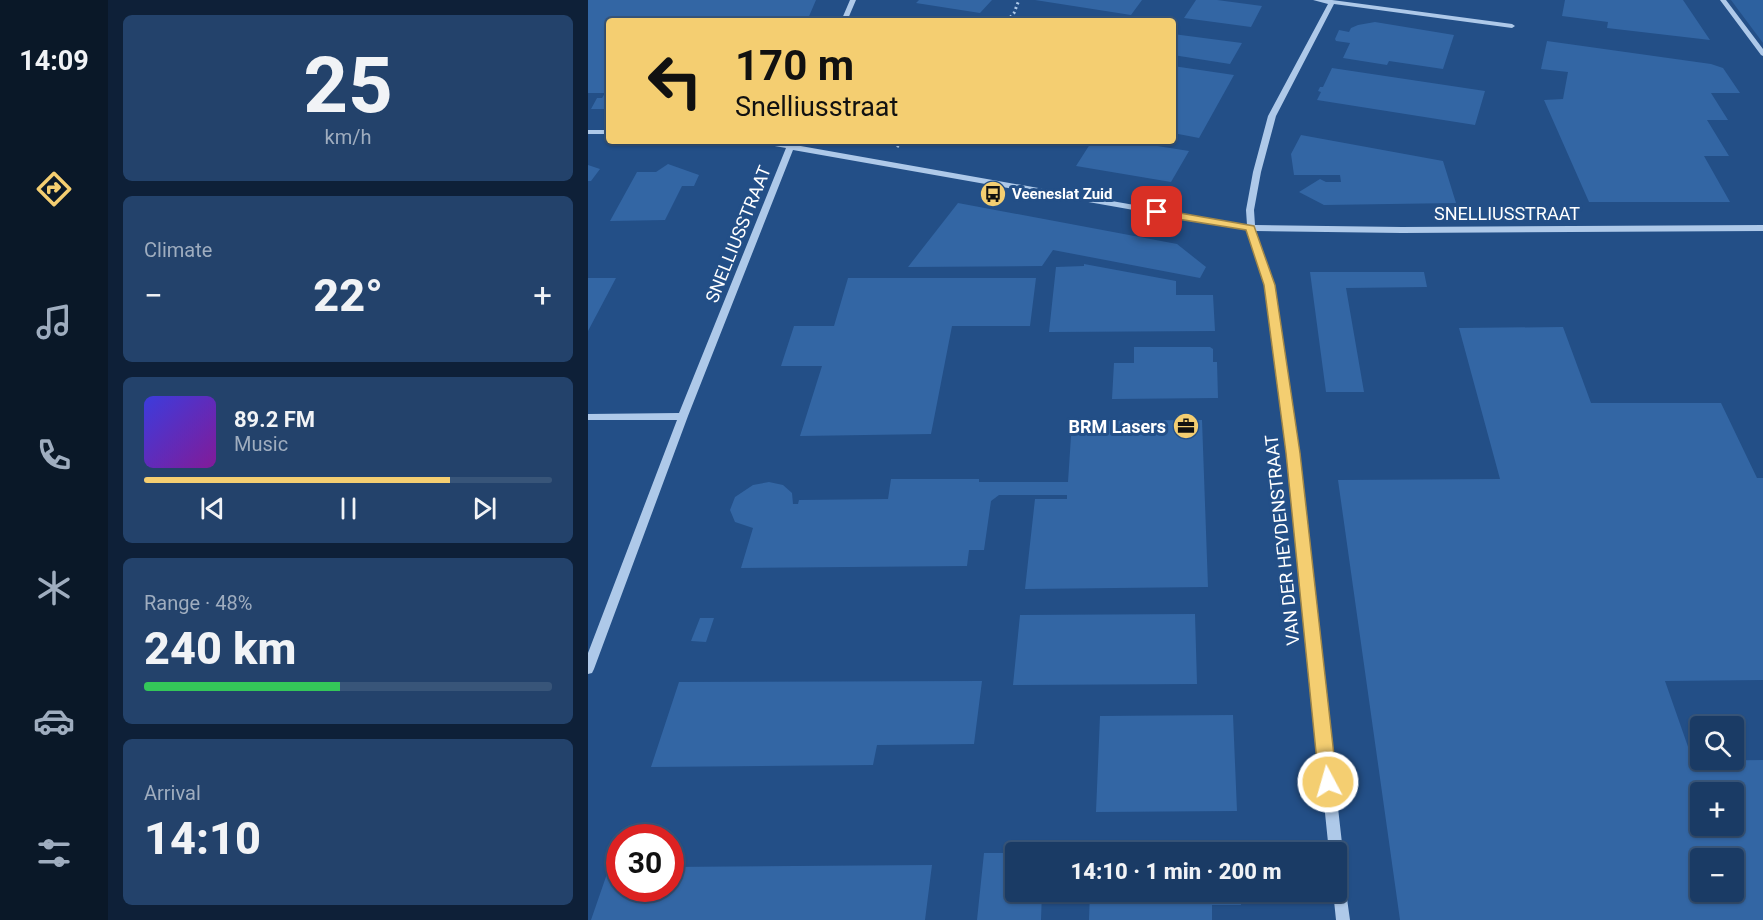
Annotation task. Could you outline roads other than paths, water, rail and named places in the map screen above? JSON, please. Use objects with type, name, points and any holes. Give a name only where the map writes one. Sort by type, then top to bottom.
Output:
[{"type":"street","points":[[845,18],[853,0]]},
{"type":"street","points":[[1316,0],[1512,26]]},
{"type":"street","points":[[1723,0],[1763,54]]},
{"type":"street","points":[[1251,228],[1250,210],[1257,172],[1272,116],[1332,2]]},
{"type":"street","points":[[588,132],[606,132]]},
{"type":"street","name":"SNELLIUSSTRAAT","points":[[588,669],[683,416],[792,144],[1251,228],[1402,230],[1763,228]]},
{"type":"street","name":"VAN DER HEYDENSTRAAT","points":[[1251,228],[1269,285],[1293,453],[1335,842]]},
{"type":"street","points":[[588,417],[683,416]]},
{"type":"street","points":[[1341,902],[1343,920]]},
{"type":"place","name":"Veeneslat Zuid","points":[[993,194]]},
{"type":"place","name":"BRM Lasers","points":[[1186,426]]}]
